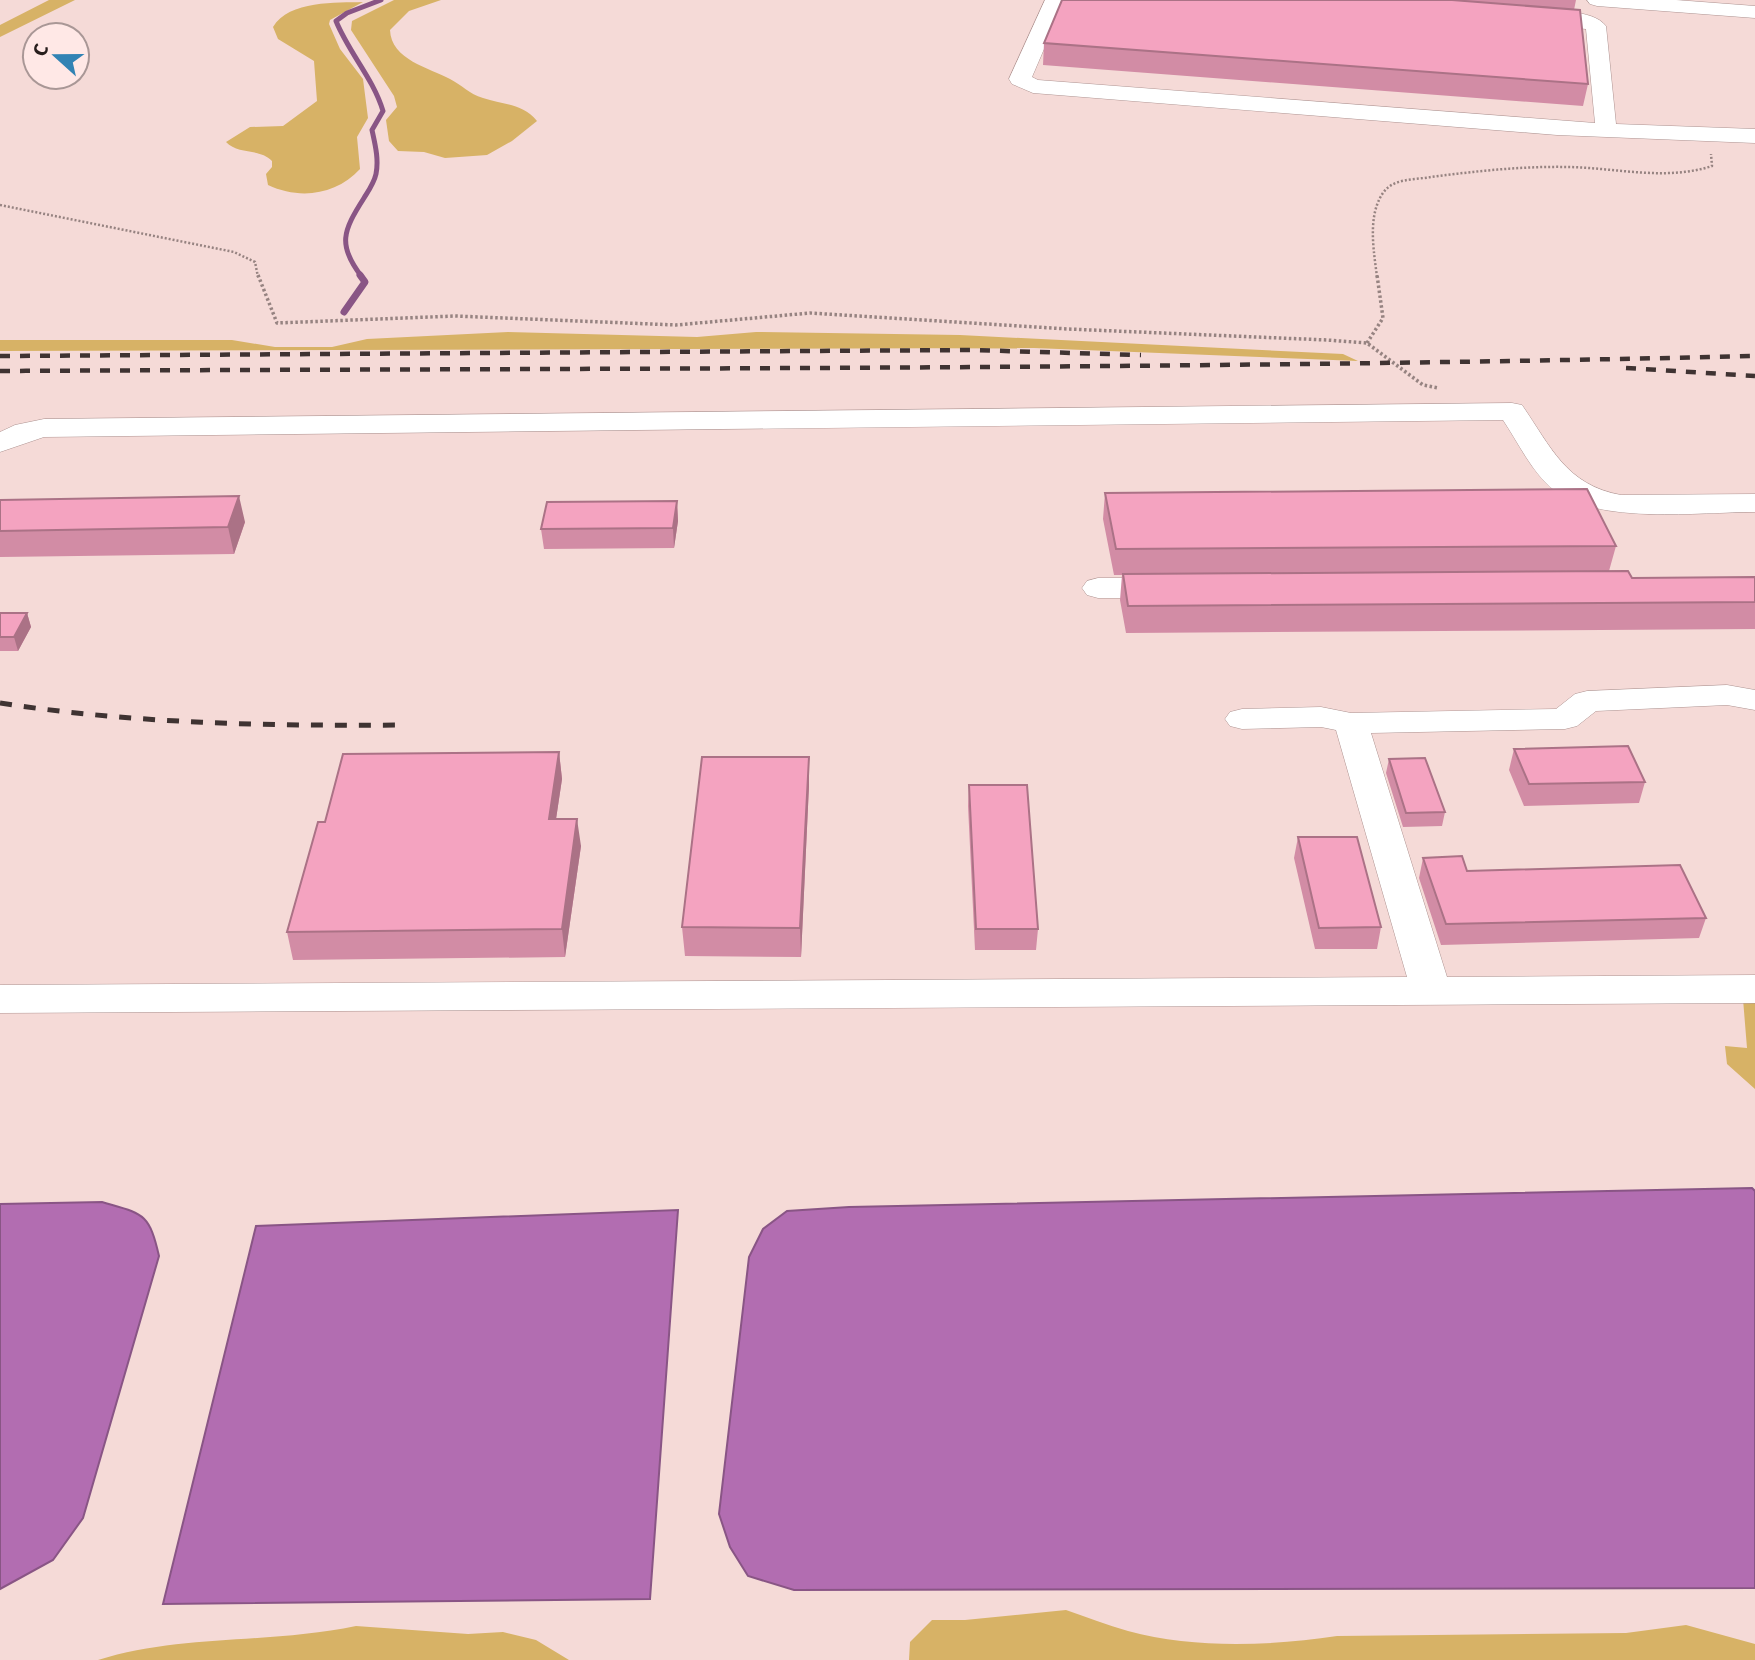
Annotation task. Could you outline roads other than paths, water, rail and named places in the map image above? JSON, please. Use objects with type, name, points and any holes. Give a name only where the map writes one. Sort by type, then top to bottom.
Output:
[{"type":"street","points":[[1055,0],[1020,79],[1033,86],[1557,128],[1755,136]]},
{"type":"street","points":[[1597,0],[1755,12]]},
{"type":"street","points":[[1504,15],[1585,21],[1596,26],[1606,122]]},
{"type":"street","points":[[1557,128],[1606,122],[1670,121],[1755,128]]},
{"type":"street","points":[[0,443],[25,431],[44,428],[1512,411],[1554,474],[1566,485],[1593,499],[1621,504],[1755,503]]},
{"type":"street","points":[[1098,588],[1194,588]]},
{"type":"street","points":[[1242,719],[1321,717],[1351,723],[1565,719],[1587,701],[1727,695],[1755,700]]},
{"type":"street","points":[[1351,723],[1431,991]]},
{"type":"street","points":[[0,999],[1755,989]]},
{"type":"waterway","points":[[362,277],[349,256],[346,238],[351,220],[375,177],[377,157],[372,130],[383,111],[336,21],[347,13],[381,0]]},
{"type":"waterway","points":[[344,312],[365,282],[360,275]]},
{"type":"railway","points":[[0,356],[971,350],[1141,355]]},
{"type":"railway","points":[[0,371],[1097,366],[1755,356]]},
{"type":"railway","points":[[1626,368],[1755,376]]},
{"type":"railway","points":[[0,703],[101,715],[202,722],[405,725]]}]
